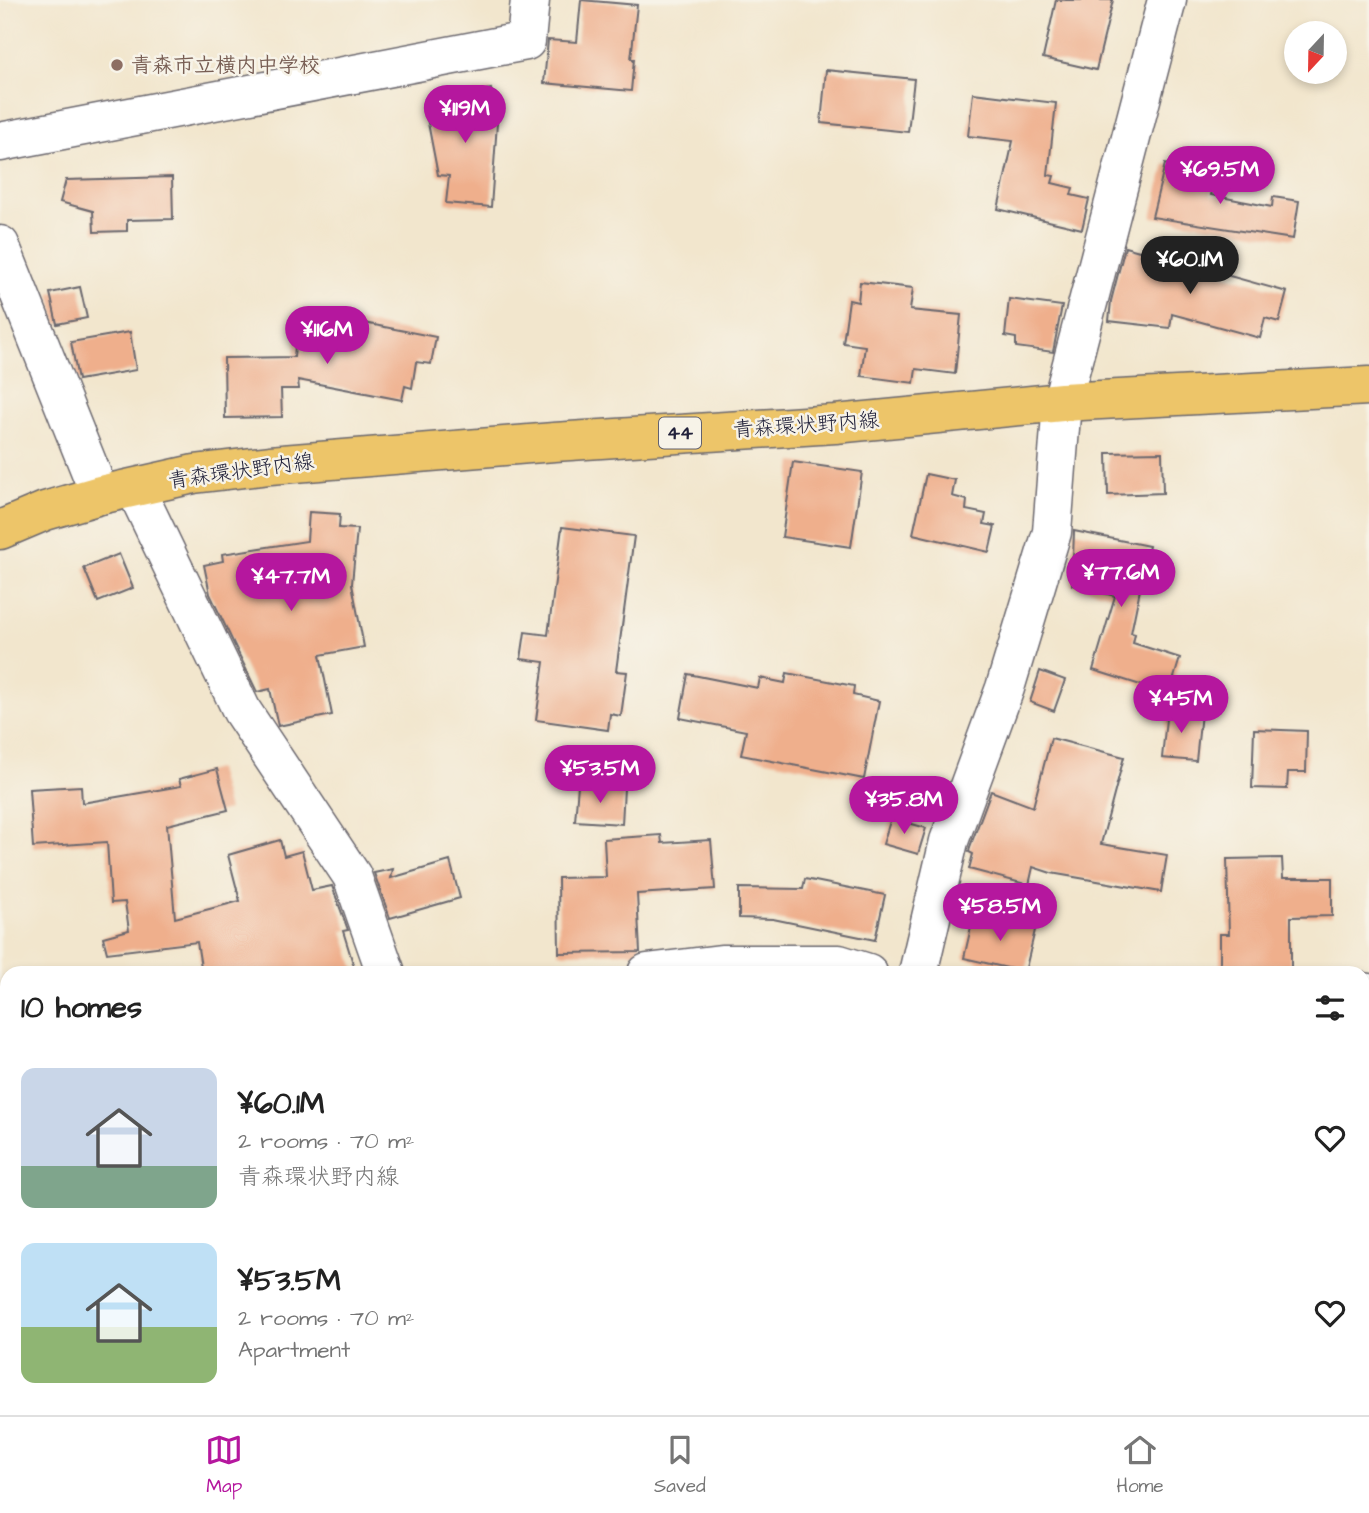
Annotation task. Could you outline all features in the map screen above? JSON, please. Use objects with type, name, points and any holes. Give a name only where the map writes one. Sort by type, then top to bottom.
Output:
[{"type":"main road","name":"青森環状野内線","points":[[0,530],[45,510],[194,474],[343,457],[835,424],[1062,402],[1369,386]]},
{"type":"street","points":[[0,142],[526,41],[530,0]]},
{"type":"street","points":[[920,966],[949,841],[1005,688],[1052,532],[1062,402],[1167,0]]},
{"type":"street","points":[[0,245],[117,491],[242,711],[352,876],[384,966]]},
{"type":"street","points":[[704,966],[845,966]]},
{"type":"building","points":[[581,0],[637,5],[631,59],[634,59],[631,91],[544,83],[548,40],[577,42]]},
{"type":"building","points":[[1056,0],[1113,0],[1096,70],[1043,58]]},
{"type":"building","points":[[826,70],[914,79],[908,132],[821,123]]},
{"type":"building","points":[[491,89],[497,123],[491,207],[446,203],[449,176],[438,175],[424,102]]},
{"type":"building","points":[[973,93],[1056,103],[1048,175],[1054,176],[1052,183],[1073,188],[1071,195],[1089,199],[1082,229],[998,209],[1013,141],[968,136]]},
{"type":"building","points":[[1165,164],[1215,176],[1211,195],[1272,207],[1273,197],[1299,201],[1293,239],[1152,217]]},
{"type":"building","points":[[172,177],[173,219],[127,220],[127,231],[94,232],[93,211],[60,202],[66,180]]},
{"type":"building","points":[[1125,247],[1287,292],[1279,322],[1265,318],[1260,338],[1172,314],[1170,328],[1109,321],[1111,301]]},
{"type":"building","points":[[860,282],[913,288],[910,310],[961,315],[955,374],[916,369],[914,383],[861,376],[865,346],[843,343],[849,300],[858,302]]},
{"type":"building","points":[[80,287],[87,318],[57,324],[50,293]]},
{"type":"building","points":[[1009,299],[1062,306],[1053,352],[1016,347],[1016,338],[1005,336]]},
{"type":"building","points":[[328,316],[436,337],[431,364],[416,362],[412,388],[405,386],[402,400],[298,380],[299,389],[281,389],[282,417],[225,418],[224,358],[294,357],[297,322],[326,325]]},
{"type":"building","points":[[130,332],[136,370],[78,380],[71,342]]},
{"type":"building","points":[[1162,452],[1163,493],[1108,495],[1107,453]]},
{"type":"building","points":[[793,462],[862,472],[851,547],[782,537]]},
{"type":"building","points":[[926,474],[955,480],[952,496],[967,500],[966,510],[986,514],[984,524],[995,526],[989,552],[913,534]]},
{"type":"building","points":[[309,512],[340,514],[339,528],[357,529],[352,584],[364,647],[320,655],[332,715],[278,726],[270,689],[257,692],[210,594],[204,565],[223,561],[222,554],[307,541]]},
{"type":"building","points":[[562,527],[634,536],[616,671],[627,672],[621,716],[610,714],[608,730],[536,720],[544,662],[521,659],[525,632],[548,635]]},
{"type":"building","points":[[1074,531],[1149,546],[1131,633],[1135,634],[1133,643],[1180,658],[1169,694],[1093,670],[1115,596],[1072,585]]},
{"type":"building","points":[[119,554],[133,588],[98,602],[84,568]]},
{"type":"building","points":[[1040,671],[1065,680],[1054,711],[1030,702]]},
{"type":"building","points":[[787,673],[854,686],[853,695],[879,701],[864,779],[741,755],[746,731],[680,718],[688,674],[758,688],[760,678],[785,683]]},
{"type":"building","points":[[1167,709],[1201,713],[1196,761],[1162,758]]},
{"type":"building","points":[[1254,729],[1307,731],[1306,772],[1288,772],[1287,789],[1252,788]]},
{"type":"building","points":[[1051,738],[1124,757],[1101,844],[1167,855],[1161,892],[1051,873],[1033,867],[1029,885],[969,869],[973,854],[969,852],[970,847],[991,791],[1033,807]]},
{"type":"building","points":[[217,769],[228,810],[167,825],[175,918],[240,901],[228,855],[280,840],[284,856],[302,851],[312,890],[332,886],[348,930],[343,931],[354,966],[201,966],[197,942],[107,953],[103,937],[129,930],[125,902],[111,903],[107,842],[33,847],[29,789],[81,786],[82,803],[181,786],[179,779]]},
{"type":"building","points":[[578,785],[624,788],[622,824],[575,821]]},
{"type":"building","points":[[891,818],[926,828],[918,854],[883,844]]},
{"type":"building","points":[[661,835],[662,843],[711,840],[715,889],[637,894],[640,952],[559,953],[558,878],[606,877],[604,839]]},
{"type":"building","points":[[1282,858],[1283,878],[1332,878],[1332,916],[1291,917],[1291,966],[1220,966],[1220,934],[1229,934],[1227,859]]},
{"type":"building","points":[[450,861],[460,898],[390,918],[374,873],[393,869],[391,878]]},
{"type":"building","points":[[805,879],[885,895],[875,940],[773,919],[739,918],[739,888],[803,889]]},
{"type":"building","points":[[974,914],[1036,926],[1026,966],[999,966],[964,958]]},
{"type":"place","name":"青森市立横内中学校","points":[[117,65]]}]
